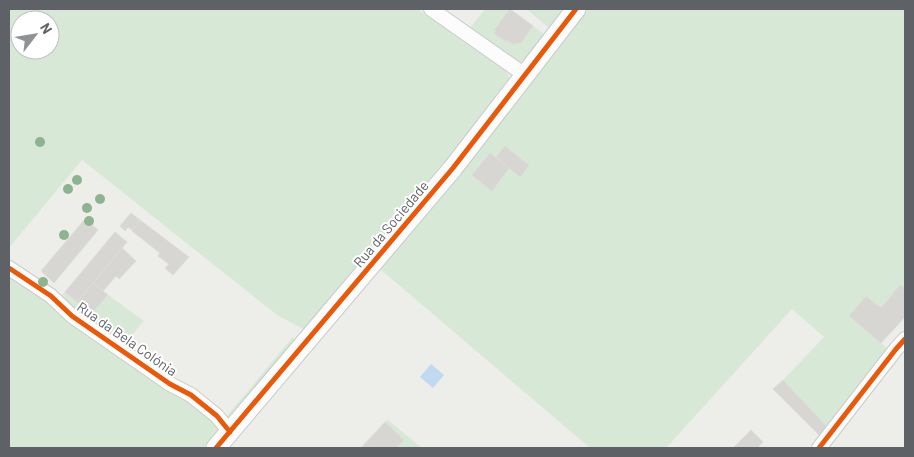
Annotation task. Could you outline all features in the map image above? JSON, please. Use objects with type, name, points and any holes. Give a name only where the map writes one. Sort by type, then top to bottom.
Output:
[{"type":"street","points":[[431,9],[525,75]]},
{"type":"street","name":"Rua da Sociedade","points":[[216,448],[453,168],[576,9]]},
{"type":"street","name":"Rua da Bela Colónia","points":[[9,268],[51,296],[72,316],[170,384],[191,395],[217,416],[230,432]]},
{"type":"street","points":[[819,448],[905,339]]},
{"type":"green space","points":[[9,9],[417,9],[506,71],[509,77],[509,84],[443,167],[307,331],[277,315],[82,160],[9,248]]},
{"type":"green space","points":[[485,9],[510,9],[494,30],[505,42],[507,40],[513,44],[521,43],[533,26],[545,35],[525,60],[518,62],[470,28]]},
{"type":"green space","points":[[527,9],[566,9],[550,29]]},
{"type":"green space","points":[[588,9],[905,9],[905,289],[900,285],[881,308],[866,296],[849,316],[888,349],[830,430],[783,380],[824,337],[792,309],[666,448],[590,448],[380,269],[490,134]],"holes":[[[505,146],[529,165],[520,176],[509,168],[492,190],[473,175],[490,153],[496,157]]]},
{"type":"green space","points":[[9,277],[214,419],[219,432],[216,438],[207,448],[9,448]]},
{"type":"green space","points":[[65,292],[91,314],[108,295],[144,321],[124,344],[64,301],[62,295]]},
{"type":"green space","points":[[293,337],[296,344],[230,420],[226,417]]},
{"type":"green space","points":[[388,420],[422,448],[398,448],[404,440],[385,422]]},
{"type":"water","points":[[431,364],[444,375],[433,388],[420,377]]},
{"type":"building","points":[[510,9],[533,26],[521,43],[513,44],[507,40],[506,42],[494,33],[496,31],[494,30]]},
{"type":"building","points":[[505,146],[529,165],[520,177],[496,157]]},
{"type":"building","points":[[490,153],[509,168],[492,191],[472,175]]},
{"type":"building","points":[[131,213],[140,220],[132,230],[128,227],[125,231],[120,226]]},
{"type":"building","points":[[85,219],[98,230],[54,283],[41,271]]},
{"type":"building","points":[[140,220],[189,257],[173,275],[165,268],[169,264],[158,256],[160,253],[132,231]]},
{"type":"building","points":[[115,232],[127,242],[77,302],[65,292]]},
{"type":"building","points":[[122,248],[136,261],[119,279],[116,276],[103,291],[93,283]]},
{"type":"building","points":[[93,283],[108,295],[91,314],[77,302]]},
{"type":"building","points":[[900,285],[905,289],[905,317],[881,343],[849,316],[866,296],[881,308]]},
{"type":"building","points":[[783,380],[830,430],[822,438],[773,389]]},
{"type":"building","points":[[385,422],[404,440],[396,448],[361,448]]},
{"type":"building","points":[[751,430],[763,442],[757,448],[733,448]]},
{"type":"cycle path","points":[[216,448],[453,168],[576,9]]},
{"type":"cycle path","points":[[9,268],[51,296],[72,316],[170,384],[191,395],[217,416],[230,432]]},
{"type":"cycle path","points":[[819,448],[905,339]]}]
